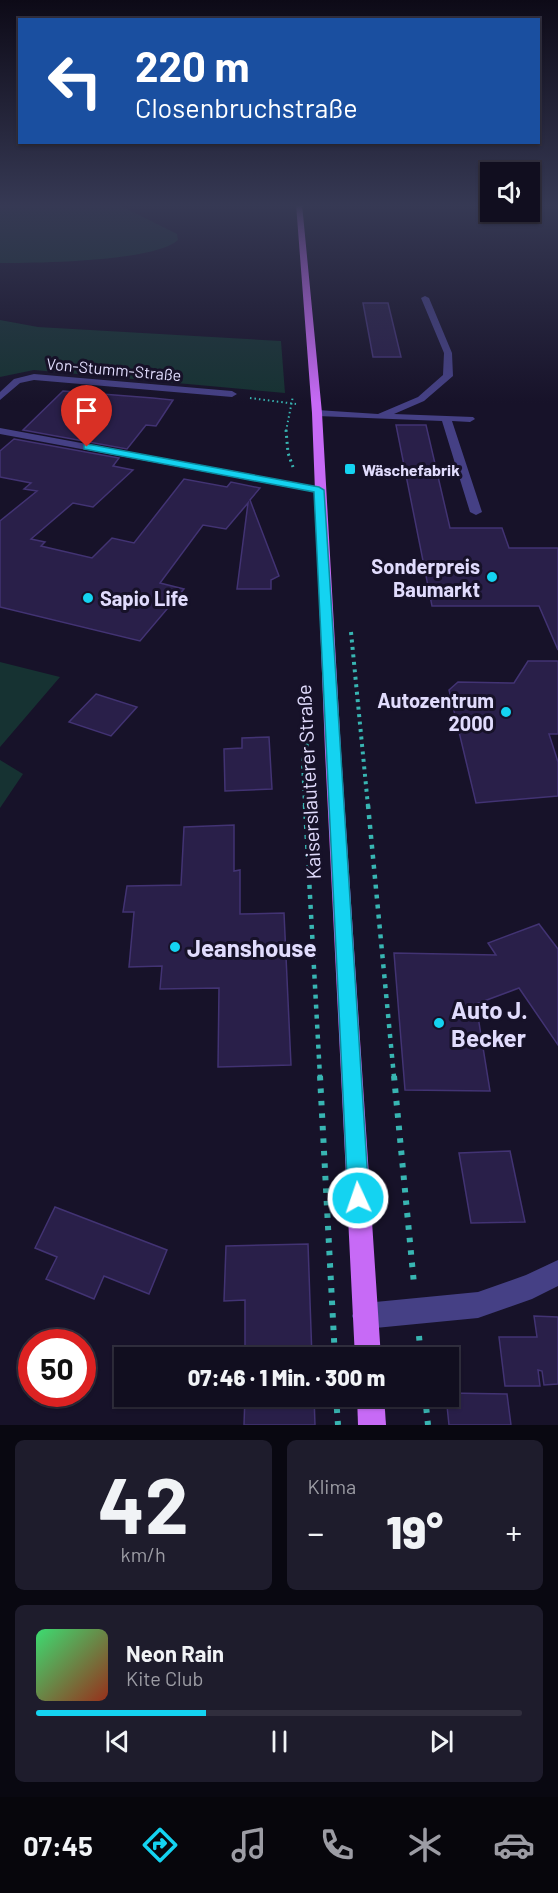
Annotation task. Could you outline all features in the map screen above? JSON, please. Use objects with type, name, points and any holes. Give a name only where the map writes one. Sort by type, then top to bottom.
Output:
[{"type":"main road","name":"Kaiserslauterer Straße","points":[[305,270],[317,413],[319,490],[367,1347]]},
{"type":"main road","points":[[371,1407],[372,1425]]},
{"type":"street","points":[[381,416],[421,399],[448,376],[448,353],[425,298]]},
{"type":"street","name":"Von-Stumm-Straße","points":[[0,397],[17,381],[34,377],[231,394]]},
{"type":"street","points":[[317,413],[470,419]]},
{"type":"street","points":[[446,418],[476,512]]},
{"type":"street","points":[[0,431],[319,490]]},
{"type":"street","points":[[365,1316],[478,1305],[532,1286],[558,1272]]},
{"type":"path","points":[[231,394],[238,397],[294,403],[317,413]]},
{"type":"path","points":[[294,403],[286,424],[289,461],[297,474],[298,487]]},
{"type":"path","points":[[351,625],[420,1347]]},
{"type":"path","points":[[307,720],[307,743],[303,762],[334,1347]]},
{"type":"path","points":[[337,1407],[338,1425]]},
{"type":"path","points":[[426,1407],[428,1425]]},
{"type":"green space","points":[[0,320],[38,327],[281,341],[285,393],[34,370],[0,377]]},
{"type":"green space","points":[[0,662],[60,677],[0,747]]},
{"type":"green space","points":[[0,760],[23,774],[0,808]]},
{"type":"building","points":[[363,303],[388,303],[401,357],[373,357]]},
{"type":"building","points":[[63,391],[173,400],[156,426],[146,425],[127,449],[23,430]]},
{"type":"building","name":"Sonderpreis Baumarkt","points":[[396,425],[426,425],[450,528],[502,528],[509,548],[558,548],[558,650],[539,606],[432,606]]},
{"type":"building","points":[[14,439],[119,458],[113,466],[133,470],[93,507],[73,503],[31,539],[45,542],[41,546],[92,558],[112,538],[134,543],[184,479],[227,487],[231,482],[260,488],[250,500],[279,576],[271,580],[271,589],[237,589],[248,503],[226,529],[203,525],[160,583],[184,589],[140,641],[0,607],[0,521],[37,491],[24,489],[31,483],[0,477],[0,451]]},
{"type":"building","name":"Autozentrum 2000","points":[[528,661],[558,661],[558,734],[549,734],[558,762],[558,796],[476,803],[449,690],[458,682],[514,683]]},
{"type":"building","points":[[96,694],[137,707],[111,736],[69,722]]},
{"type":"building","points":[[269,737],[272,789],[225,791],[224,749],[242,748],[242,738]]},
{"type":"building","points":[[234,825],[234,871],[240,870],[240,914],[284,913],[291,1065],[218,1067],[219,988],[160,989],[162,966],[129,967],[134,912],[123,912],[127,886],[181,885],[184,827]]},
{"type":"building","name":"Auto J. Becker","points":[[539,924],[558,949],[558,1045],[519,988],[476,1004],[490,1091],[405,1090],[394,953],[496,955],[488,943]]},
{"type":"building","points":[[510,1151],[525,1222],[471,1223],[459,1153]]},
{"type":"building","points":[[55,1207],[167,1250],[149,1294],[104,1276],[94,1299],[46,1279],[57,1257],[35,1248]]},
{"type":"building","points":[[308,1244],[312,1347],[245,1347],[245,1300],[224,1301],[226,1246]]},
{"type":"building","points":[[534,1316],[558,1317],[558,1384],[544,1385],[542,1371],[538,1370],[540,1386],[505,1386],[499,1337],[537,1337]]},
{"type":"building","points":[[459,1393],[507,1394],[511,1425],[449,1425],[447,1407],[459,1407]]},
{"type":"building","points":[[245,1407],[314,1407],[315,1425],[244,1425]]},
{"type":"place","name":"Wäschefabrik","points":[[350,469]]},
{"type":"place","name":"Sonderpreis Baumarkt","points":[[492,577]]},
{"type":"place","name":"Sapio Life","points":[[88,598]]},
{"type":"place","name":"Autozentrum 2000","points":[[506,712]]},
{"type":"place","name":"Jeanshouse","points":[[175,947]]},
{"type":"place","name":"Auto J. Becker","points":[[439,1023]]},
{"type":"route","points":[[87,447],[319,490],[358,1198]]}]
